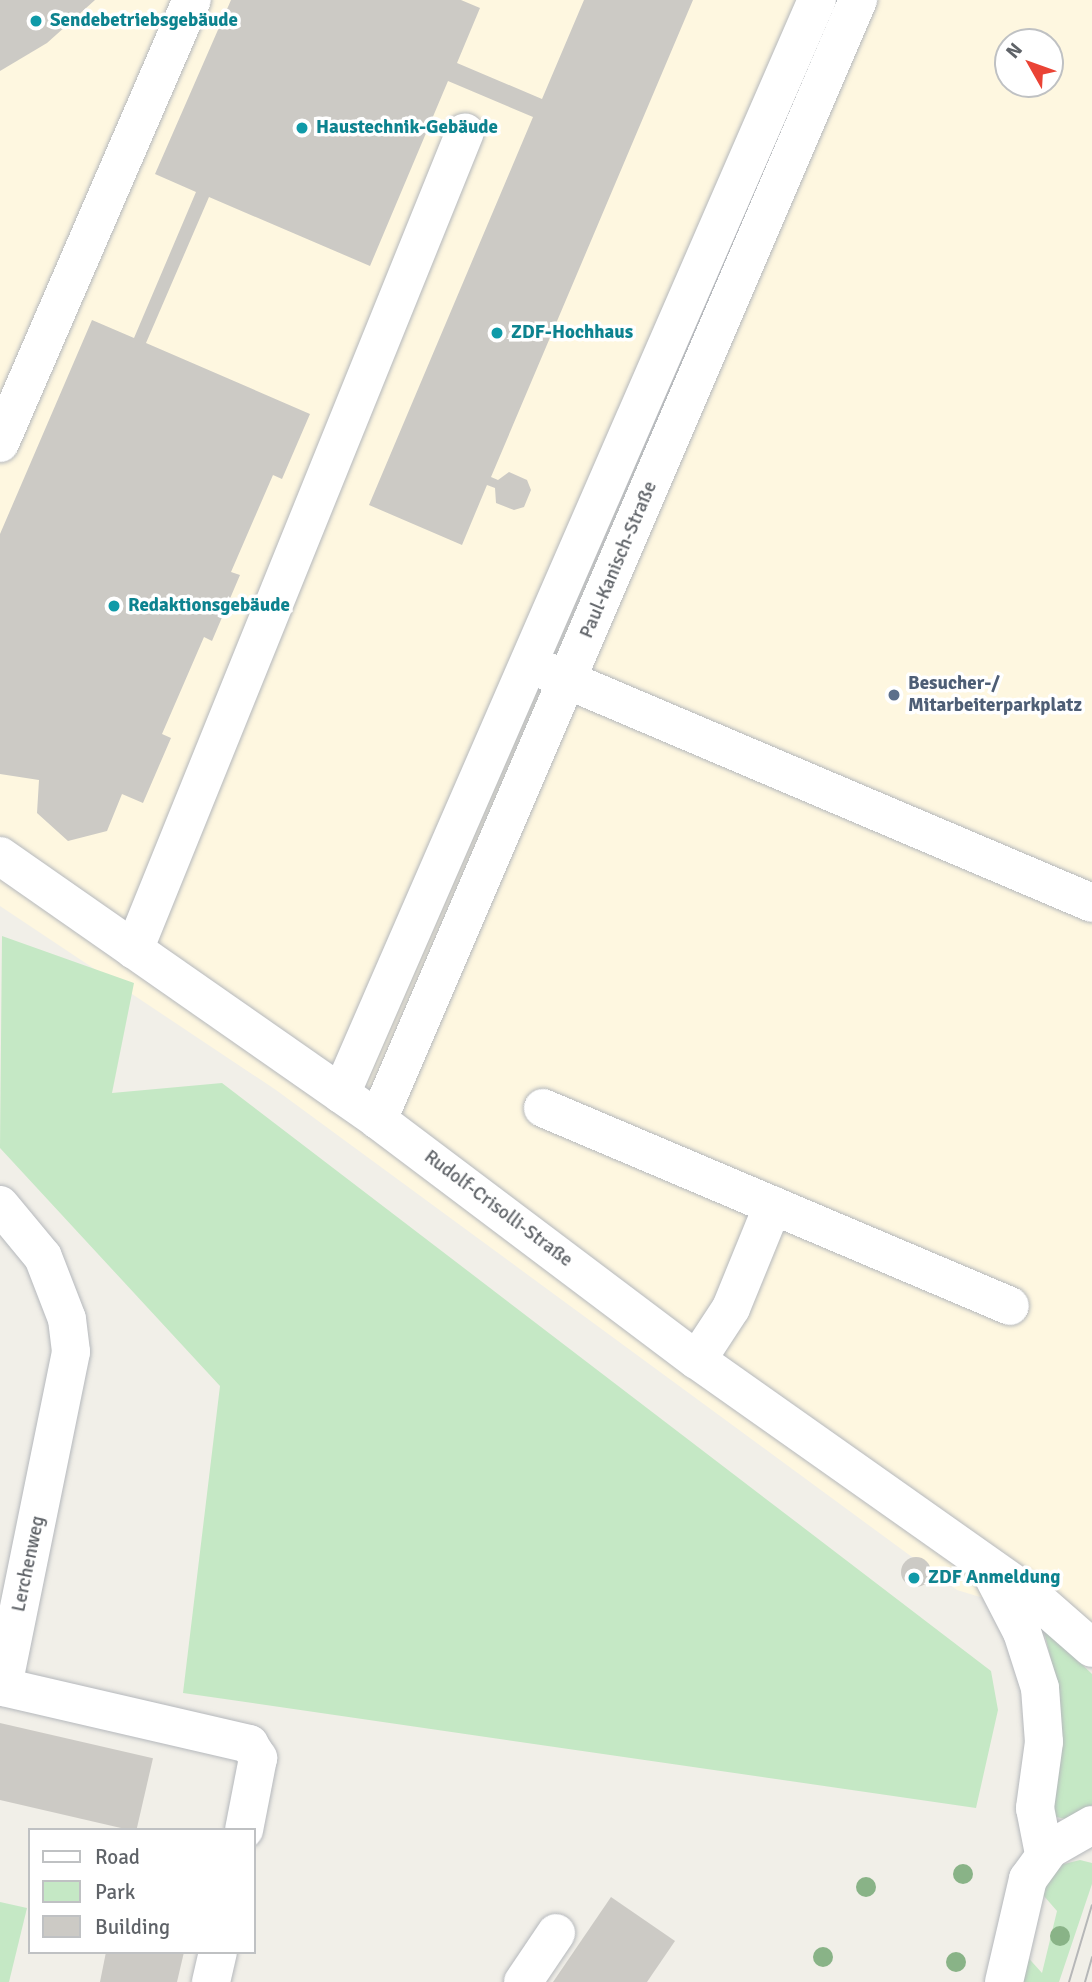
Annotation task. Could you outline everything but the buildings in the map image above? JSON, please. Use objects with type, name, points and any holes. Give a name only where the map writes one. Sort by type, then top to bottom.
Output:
[{"type":"street","points":[[0,443],[192,0]]},
{"type":"street","points":[[341,1094],[817,0]]},
{"type":"street","name":"Paul-Kanisch-Straße","points":[[378,1120],[858,0]]},
{"type":"street","points":[[134,950],[465,132]]},
{"type":"street","points":[[528,663],[1092,903]]},
{"type":"street","name":"Rudolf-Crisolli-Straße","points":[[0,856],[378,1120],[697,1360],[990,1571],[1037,1598],[1092,1648]]},
{"type":"street","points":[[543,1108],[1010,1306]]},
{"type":"street","name":"Lerchenweg","points":[[0,1205],[43,1257],[67,1319],[71,1352],[1,1687],[249,1744],[258,1758],[244,1828]]},
{"type":"street","points":[[697,1360],[731,1308],[773,1205]]},
{"type":"street","name":"Rudolf-Crisolli-Straße","points":[[990,1571],[1022,1632],[1040,1688],[1044,1742],[1035,1808],[1044,1854]]},
{"type":"street","points":[[1004,1982],[1020,1899],[1044,1854],[1092,1825]]},
{"type":"street","points":[[523,1982],[556,1933]]},
{"type":"street","points":[[211,1982],[218,1954]]},
{"type":"shaded area","points":[[0,0],[1092,0],[1092,1631],[957,1590],[276,1090],[0,906]]},
{"type":"green space","points":[[2,936],[134,983],[112,1093],[222,1083],[991,1671],[998,1710],[976,1808],[183,1693],[220,1386],[0,1148]]},
{"type":"green space","points":[[1043,1627],[1092,1674],[1092,1805],[1066,1819],[1051,1816],[1060,1697]]},
{"type":"green space","points":[[1080,1860],[1092,1863],[1092,1884],[1059,1982],[1021,1982],[1023,1952],[1042,1973],[1057,1911],[1037,1888],[1056,1866]]},
{"type":"green space","points":[[0,1902],[27,1908],[9,1982],[0,1982]]},
{"type":"tram line","points":[[1069,1982],[1092,1905]]},
{"type":"tram line","points":[[1085,1982],[1092,1957]]},
{"type":"place","name":"Sendebetriebsgebäude","points":[[36,21]]},
{"type":"place","name":"Haustechnik-Gebäude","points":[[302,128]]},
{"type":"place","name":"ZDF-Hochhaus","points":[[497,333]]},
{"type":"place","name":"Redaktionsgebäude","points":[[114,606]]},
{"type":"place","name":"Besucher-/ Mitarbeiterparkplatz","points":[[894,695]]},
{"type":"place","name":"ZDF Anmeldung","points":[[914,1578]]}]
